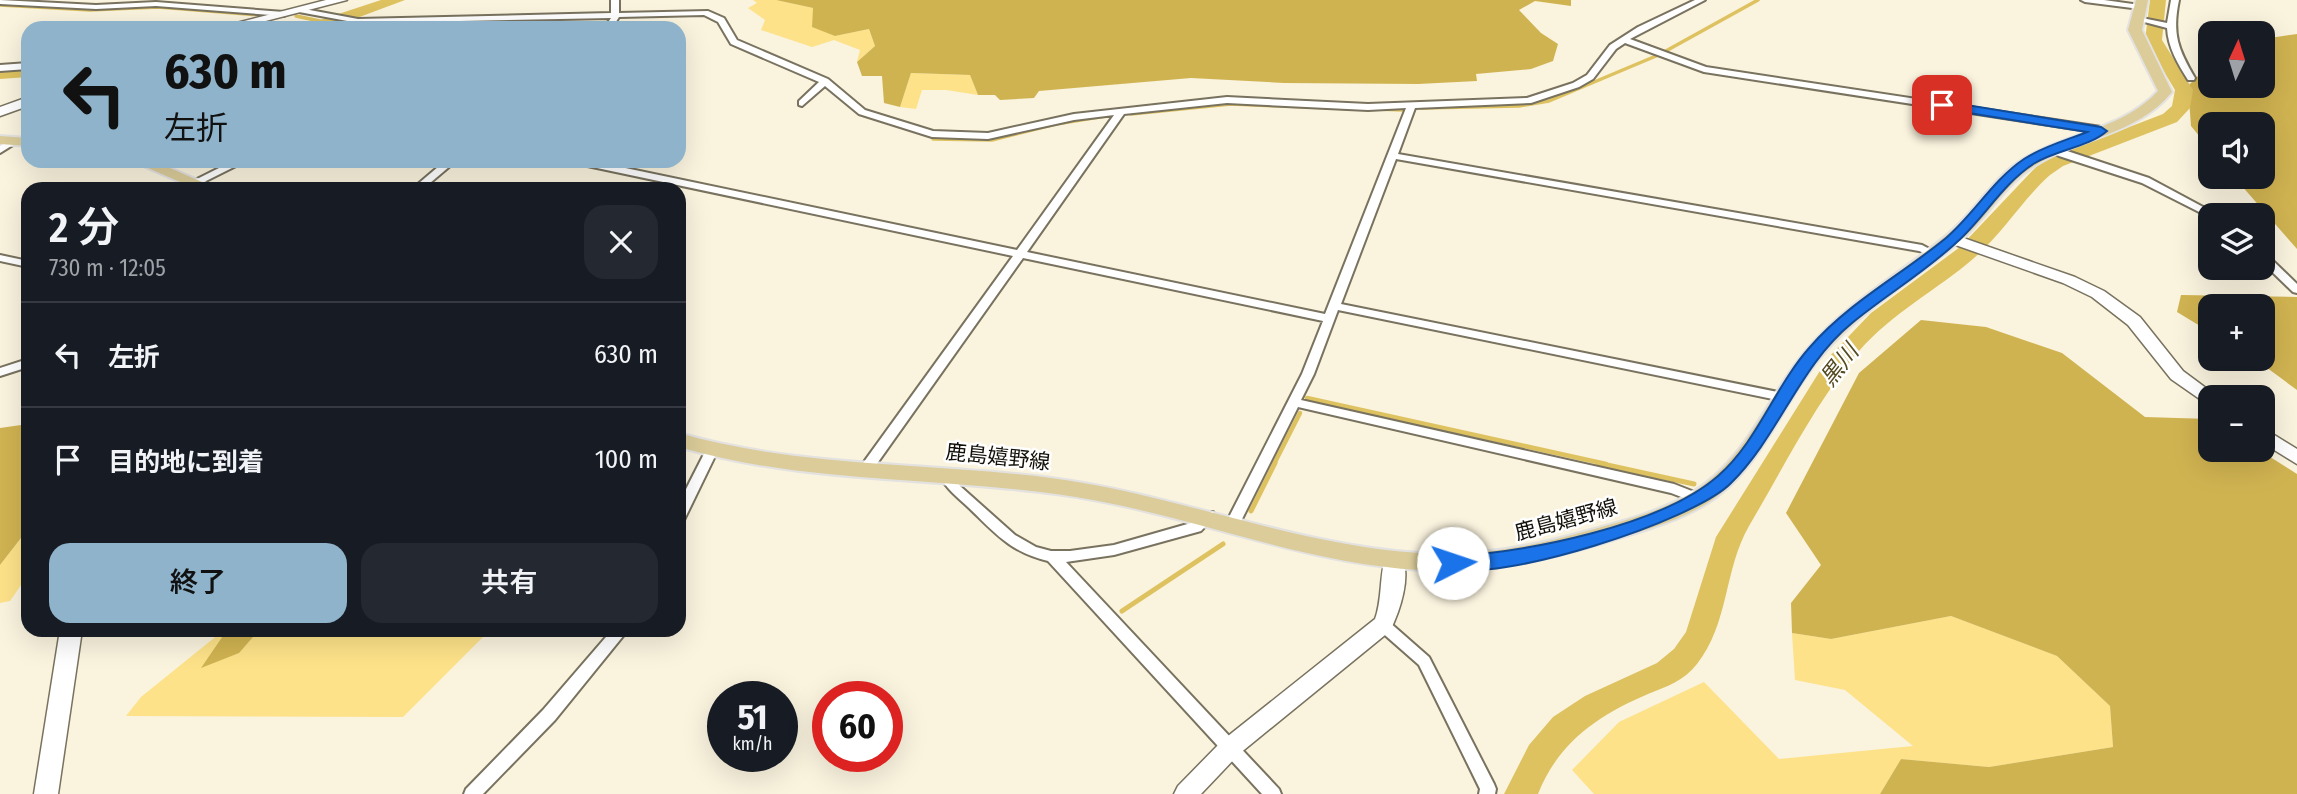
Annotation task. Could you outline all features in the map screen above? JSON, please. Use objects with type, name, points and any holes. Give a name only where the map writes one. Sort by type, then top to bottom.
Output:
[{"type":"main road","name":"鹿島嬉野線","points":[[686,442],[712,450],[807,465],[945,474],[1075,489],[1209,516],[1340,552],[1394,560],[1466,563],[1503,560],[1554,550],[1667,514],[1724,481],[1749,452],[1814,351],[1844,321],[1952,239],[2014,173],[2052,149],[2148,111],[2165,92],[2135,30],[2141,12]]},
{"type":"main road","points":[[158,168],[195,182]]},
{"type":"street","points":[[254,21],[341,0]]},
{"type":"street","points":[[613,21],[615,0]]},
{"type":"street","points":[[299,10],[345,20],[614,12],[711,14],[721,20],[734,42],[825,81],[862,112],[932,134],[988,136],[1074,117],[1227,100],[1354,107],[1504,103],[1547,97],[1590,77],[1613,47],[1624,40],[1701,0]]},
{"type":"street","points":[[2085,0],[2141,12],[2165,26],[2191,78]]},
{"type":"street","points":[[2165,26],[2175,0]]},
{"type":"street","points":[[0,2],[96,7],[170,4],[284,14]]},
{"type":"street","points":[[444,21],[448,18]]},
{"type":"street","points":[[1624,40],[1704,69],[2101,131]]},
{"type":"street","points":[[0,68],[21,66]]},
{"type":"street","points":[[802,103],[825,81]]},
{"type":"street","points":[[0,113],[21,104]]},
{"type":"street","points":[[1233,523],[1294,402],[1330,319],[1395,156],[1412,105]]},
{"type":"street","points":[[866,469],[1122,111]]},
{"type":"street","points":[[2052,149],[2082,163],[2136,177],[2171,191],[2198,206]]},
{"type":"street","points":[[1395,156],[1923,248],[1932,253]]},
{"type":"street","points":[[208,182],[230,168]]},
{"type":"street","points":[[426,182],[442,168]]},
{"type":"street","points":[[611,168],[677,182]]},
{"type":"street","points":[[686,184],[1330,319]]},
{"type":"street","points":[[1952,239],[2068,280],[2118,306],[2177,375],[2198,390]]},
{"type":"street","points":[[0,258],[21,262]]},
{"type":"street","points":[[2275,269],[2297,290]]},
{"type":"street","points":[[1335,306],[1783,397]]},
{"type":"street","points":[[0,372],[21,365]]},
{"type":"street","points":[[1294,402],[1674,489],[1697,498]]},
{"type":"street","points":[[2275,442],[2297,458]]},
{"type":"street","points":[[686,502],[712,450]]},
{"type":"street","points":[[945,474],[951,488],[974,505],[995,527],[1032,552],[1053,557],[1087,555],[1196,527],[1209,516]]},
{"type":"street","points":[[1053,557],[1273,794]]},
{"type":"street","points":[[1186,794],[1231,747],[1383,625],[1390,612],[1394,588],[1394,560]]},
{"type":"street","points":[[1383,625],[1424,661],[1488,789],[1487,794]]},
{"type":"street","points":[[46,794],[70,637]]},
{"type":"street","points":[[472,794],[550,715],[615,637]]},
{"type":"shaded area","points":[[753,0],[776,0],[813,8],[835,36],[869,29],[875,46],[857,62],[860,50],[834,40],[812,47],[761,30],[765,20],[748,8],[757,3]]},
{"type":"shaded area","points":[[776,0],[1571,0],[1571,6],[1535,1],[1519,10],[1541,33],[1558,44],[1553,61],[1531,69],[1476,74],[1477,81],[1418,84],[1284,83],[1191,78],[1039,91],[1034,98],[1000,100],[995,95],[978,95],[970,75],[911,73],[900,107],[884,103],[882,76],[862,76],[857,62],[875,46],[869,29],[835,36],[812,27],[813,8]]},
{"type":"shaded area","points":[[2297,34],[2297,249],[2275,224],[2275,203],[2257,203],[2244,189],[2275,189],[2275,112],[2198,112],[2198,134],[2191,126],[2188,86],[2198,76],[2198,98],[2275,98],[2275,37]]},
{"type":"shaded area","points":[[911,73],[970,75],[978,95],[946,90],[922,90],[916,109],[900,107]]},
{"type":"shaded area","points":[[2181,295],[2198,295],[2198,325],[2177,312]]},
{"type":"shaded area","points":[[2275,297],[2297,297],[2297,390],[2271,371],[2275,371]]},
{"type":"shaded area","points":[[1921,320],[1986,327],[2062,353],[2145,417],[2198,419],[2198,462],[2275,460],[2297,474],[2297,794],[1880,794],[1901,759],[1989,767],[2113,747],[2110,706],[2057,656],[1951,616],[1831,639],[1792,633],[1791,603],[1821,565],[1786,513],[1859,373]]},
{"type":"shaded area","points":[[21,425],[21,538],[0,565],[0,428]]},
{"type":"shaded area","points":[[21,538],[21,585],[10,601],[0,603],[0,565]]},
{"type":"shaded area","points":[[1951,616],[2057,656],[2110,706],[2113,747],[1989,767],[1901,759],[1880,794],[1594,794],[1572,770],[1619,722],[1704,682],[1779,759],[1913,746],[1845,690],[1795,680],[1792,633],[1831,639]]},
{"type":"shaded area","points":[[222,637],[253,637],[239,653],[201,668]]},
{"type":"shaded area","points":[[483,637],[403,717],[126,716],[141,697],[214,638]]},
{"type":"waterway","points":[[335,21],[397,0]]},
{"type":"waterway","points":[[1664,52],[1758,0]]},
{"type":"waterway","name":"黒川","points":[[1521,794],[1540,755],[1564,726],[1614,695],[1668,672],[1680,663],[1694,646],[1706,619],[1721,559],[1734,529],[1823,382],[1867,329],[1968,252],[2043,171],[2056,162],[2170,118],[2181,108],[2184,90],[2156,49],[2153,40],[2152,30],[2158,0]]},
{"type":"waterway","points":[[0,5],[90,10],[158,7],[259,15]]},
{"type":"waterway","points":[[296,16],[320,21]]},
{"type":"waterway","points":[[1422,108],[1519,106],[1549,101],[1656,56]]},
{"type":"waterway","points":[[0,74],[21,72]]},
{"type":"waterway","points":[[1131,114],[1231,104],[1356,109]]},
{"type":"waterway","points":[[1376,109],[1403,110]]},
{"type":"waterway","points":[[933,139],[992,140],[1056,124],[1112,115]]},
{"type":"waterway","points":[[1307,398],[1606,464]]},
{"type":"waterway","points":[[1274,464],[1300,413]]},
{"type":"waterway","points":[[1251,511],[1275,463]]},
{"type":"waterway","points":[[1598,463],[1694,484]]},
{"type":"waterway","points":[[1122,611],[1223,544]]},
{"type":"route","points":[[1453,563],[1503,560],[1554,550],[1667,514],[1724,481],[1749,452],[1814,351],[1844,321],[1952,239],[2014,173],[2031,160],[2052,149],[2101,131],[1942,105]]}]
